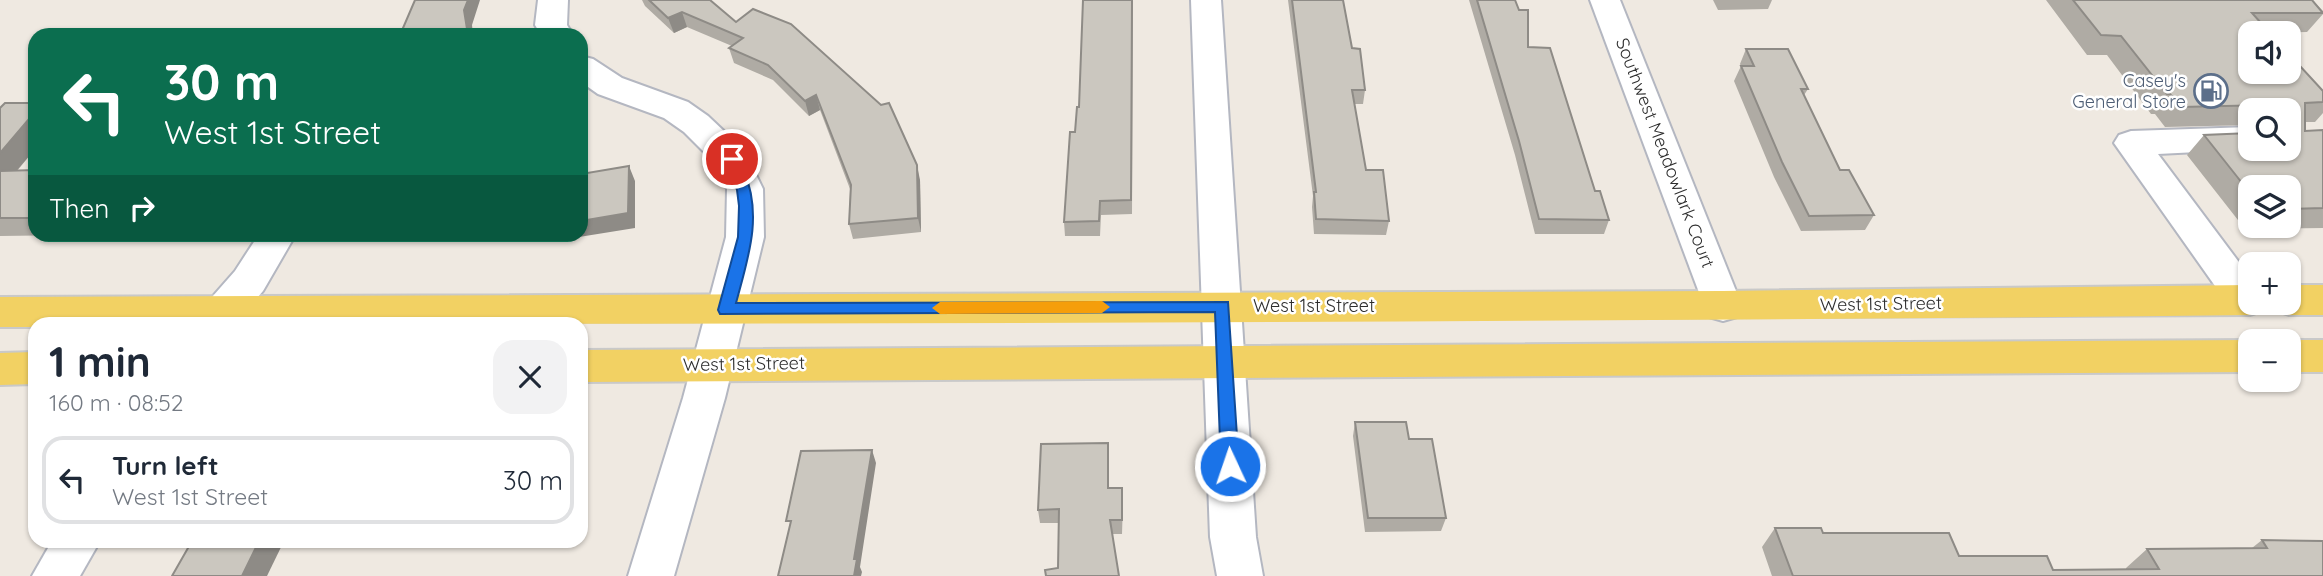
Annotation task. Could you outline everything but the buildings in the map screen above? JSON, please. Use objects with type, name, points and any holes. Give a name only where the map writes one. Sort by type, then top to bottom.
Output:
[{"type":"main road","name":"West 1st Street","points":[[280,317],[726,310],[1723,306],[2238,300]]},
{"type":"main road","points":[[2301,300],[2323,300]]},
{"type":"main road","name":"West 1st Street","points":[[0,312],[180,317]]},
{"type":"main road","name":"West 1st Street","points":[[588,366],[2238,356]]},
{"type":"main road","points":[[2301,356],[2323,356]]},
{"type":"main road","points":[[0,369],[28,368]]},
{"type":"street","points":[[553,0],[551,24],[553,28]]},
{"type":"street","points":[[1206,0],[1233,537],[1240,576]]},
{"type":"street","name":"Southwest Meadowlark Court","points":[[1605,0],[1723,306]]},
{"type":"street","points":[[588,71],[610,86],[676,110],[696,124],[732,159],[745,190],[747,206],[745,237],[713,364],[651,576]]},
{"type":"street","points":[[2238,139],[2131,142],[2238,286]]},
{"type":"street","points":[[217,317],[249,281],[273,242]]},
{"type":"street","points":[[55,576],[73,548]]},
{"type":"slow traffic","points":[[940,308],[1102,307]]},
{"type":"place","name":"Casey's General Store","points":[[2211,91]]},
{"type":"route","points":[[732,159],[745,190],[747,206],[745,237],[726,310],[1222,306],[1230,466]]}]
